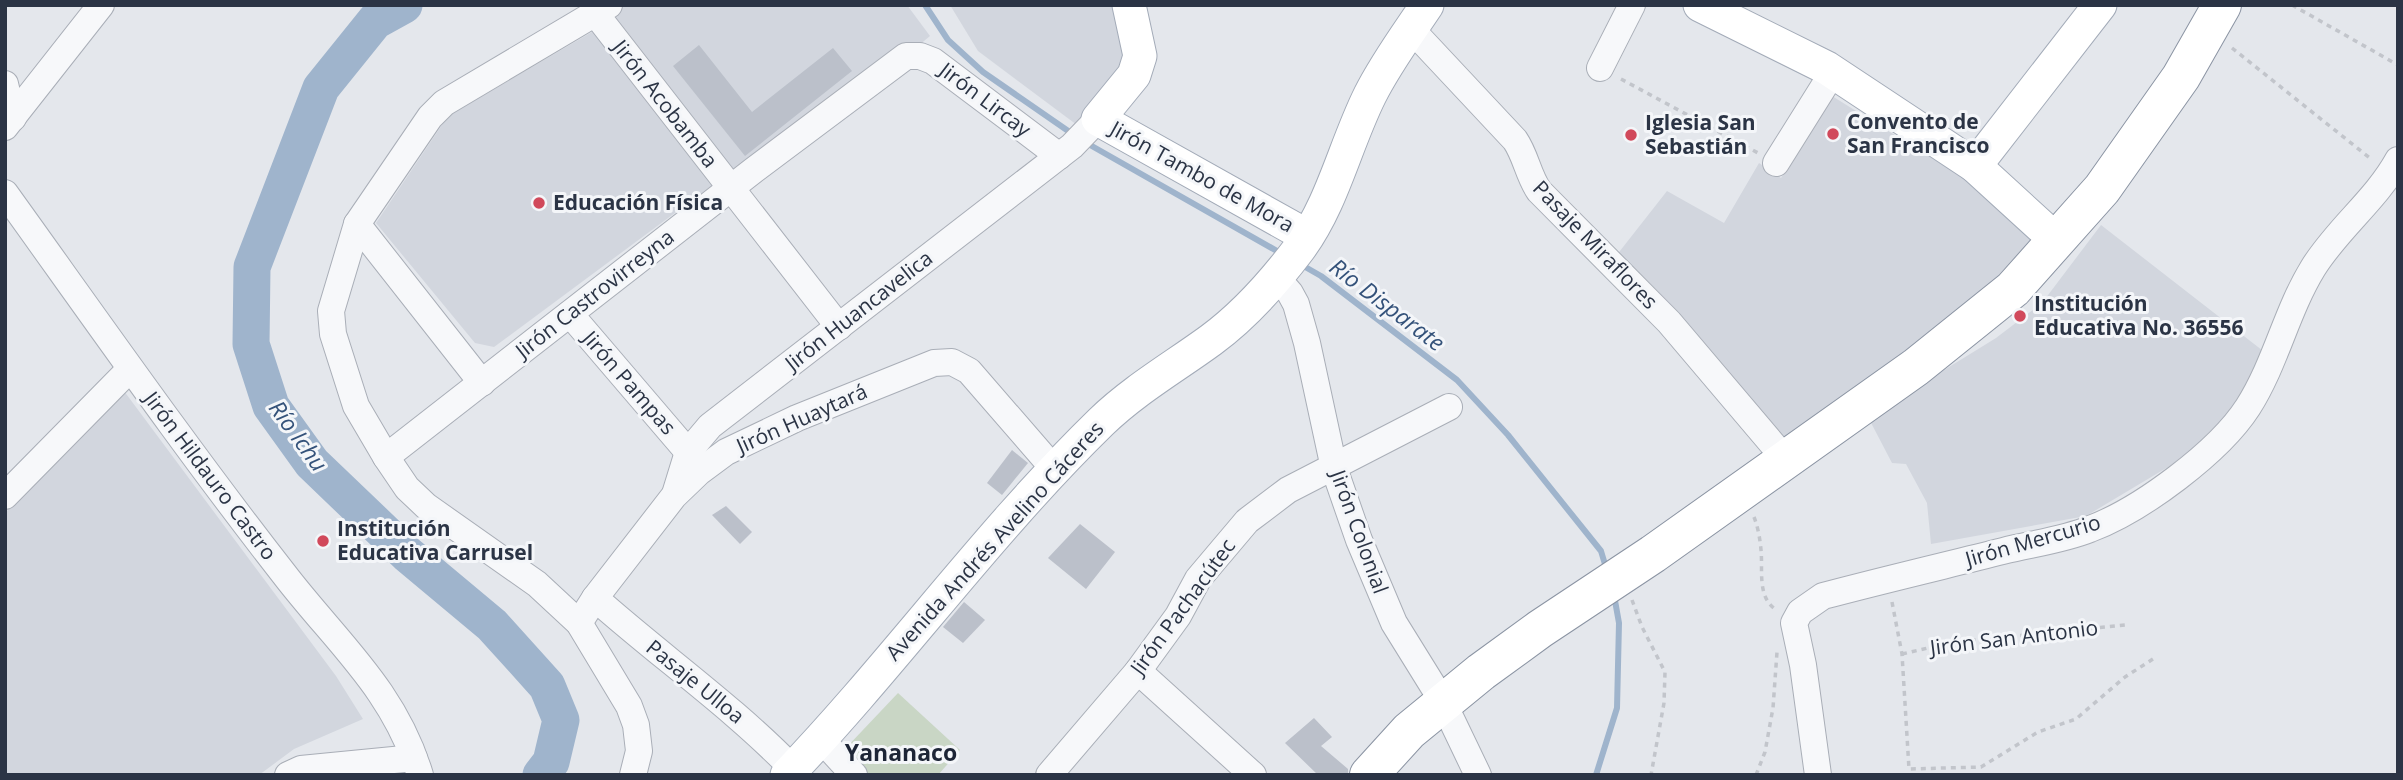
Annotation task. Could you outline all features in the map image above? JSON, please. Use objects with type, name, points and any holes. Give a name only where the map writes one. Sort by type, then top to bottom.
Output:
[{"type":"highway","points":[[1369,775],[1409,731],[1480,672],[1572,607],[1635,579],[1745,488],[1916,367],[2013,289],[2102,189],[2181,77],[2215,17]]},
{"type":"main road","name":"Jirón Tambo de Mora","points":[[1129,5],[1140,56],[1134,75],[1078,138],[1291,258]]},
{"type":"main road","points":[[1975,166],[2100,5]]},
{"type":"main road","points":[[1718,9],[1833,72],[1975,166],[2057,241]]},
{"type":"main road","name":"Avenida Andrés Avelino Cáceres","points":[[790,772],[1054,469],[1102,420],[1132,395],[1240,317],[1291,258],[1339,173],[1369,96],[1419,17]]},
{"type":"street","points":[[9,122],[101,5]]},
{"type":"street","points":[[1600,68],[1632,5]]},
{"type":"street","points":[[602,9],[444,103],[429,117],[357,224],[331,311],[333,334],[356,406],[407,488],[426,506],[537,584],[579,623],[629,706],[636,725],[639,751],[633,775]]},
{"type":"street","name":"Jirón Acobamba","points":[[602,9],[731,189],[839,327]]},
{"type":"street","name":"Pasaje Miraflores","points":[[1419,17],[1515,140],[1523,152],[1530,178],[1539,191],[1669,322],[1786,460]]},
{"type":"street","name":"Jirón Lircay","points":[[906,56],[920,56],[933,61],[1078,138]]},
{"type":"street","name":"Jirón Castrovirreyna","points":[[386,457],[906,56]]},
{"type":"street","points":[[1776,163],[1833,72]]},
{"type":"street","points":[[5,84],[9,122]]},
{"type":"street","name":"Jirón Huancavelica","points":[[674,496],[688,452],[710,426],[1078,138]]},
{"type":"street","name":"Jirón Mercurio","points":[[1794,623],[1800,612],[1823,596],[2091,529],[2153,496],[2215,447],[2247,409],[2269,369],[2291,310],[2312,268],[2337,233],[2394,167]]},
{"type":"street","name":"Jirón Hildauro Castro","points":[[5,193],[285,577],[362,665],[383,695],[417,766]]},
{"type":"street","points":[[357,224],[482,383]]},
{"type":"street","name":"Jirón Colonial","points":[[1291,258],[1290,293],[1296,304],[1307,343],[1334,468],[1359,540],[1394,623],[1443,702],[1478,775]]},
{"type":"street","name":"Jirón Pampas","points":[[570,314],[688,452]]},
{"type":"street","name":"Jirón Huaytará","points":[[579,623],[594,598],[674,496],[699,472],[726,452],[797,418],[934,363],[952,362],[969,371],[1054,469]]},
{"type":"street","points":[[5,496],[131,369]]},
{"type":"street","name":"Jirón Pachacútec","points":[[1049,775],[1138,671],[1178,616],[1198,579],[1247,521],[1288,490],[1449,407]]},
{"type":"street","name":"Pasaje Ulloa","points":[[594,598],[768,743],[790,772]]},
{"type":"street","points":[[1794,623],[1803,665],[1818,775]]},
{"type":"street","points":[[1138,671],[1253,775]]},
{"type":"street","points":[[821,739],[854,775]]},
{"type":"street","points":[[288,775],[301,769],[417,766]]},
{"type":"path","points":[[2292,5],[2398,65]]},
{"type":"path","points":[[2215,17],[2394,167]]},
{"type":"path","points":[[1600,68],[1776,163]]},
{"type":"path","points":[[1745,488],[1757,524],[1763,589],[1770,606],[1794,623],[1775,655],[1773,708],[1765,752],[1756,775]]},
{"type":"path","points":[[1635,579],[1642,627],[1665,672],[1664,704],[1651,775]]},
{"type":"path","points":[[1888,579],[1902,654],[1909,769],[1981,767],[2038,732],[2076,719],[2126,677],[2153,659]]},
{"type":"path","name":"Jirón San Antonio","points":[[1902,654],[1954,642],[2125,625]]},
{"type":"shaded area","points":[[612,5],[907,5],[930,36],[731,189],[599,18]]},
{"type":"shaded area","points":[[950,5],[1113,5],[1123,44],[1121,69],[1077,125],[978,51]]},
{"type":"shaded area","name":"Educación Física","points":[[592,32],[603,33],[714,184],[494,347],[475,343],[376,223],[448,116]]},
{"type":"shaded area","points":[[1832,96],[1972,183],[2037,244],[1959,320],[1782,446],[1616,256],[1667,191],[1724,223],[1759,163],[1781,178]]},
{"type":"shaded area","points":[[2101,225],[2267,354],[2221,429],[2168,467],[2086,516],[1931,544],[1927,503],[1906,464],[1892,463],[1868,417],[1996,338],[2042,303]]},
{"type":"shaded area","points":[[124,391],[336,676],[363,719],[294,749],[259,775],[5,775],[5,513]]},
{"type":"green space","points":[[898,693],[960,750],[938,775],[866,775],[844,750]]},
{"type":"building","points":[[699,45],[752,112],[833,48],[852,71],[745,156],[673,66]]},
{"type":"building","points":[[1012,450],[1028,463],[1002,495],[987,483]]},
{"type":"building","points":[[726,506],[752,532],[740,544],[712,515]]},
{"type":"building","points":[[1080,524],[1115,552],[1086,589],[1048,558]]},
{"type":"building","points":[[964,602],[985,620],[963,643],[943,627]]},
{"type":"building","points":[[1314,718],[1332,737],[1321,746],[1348,769],[1348,775],[1318,775],[1285,743]]},
{"type":"waterway","name":"Río Ichu","points":[[404,5],[375,21],[321,88],[252,267],[251,344],[271,406],[312,463],[407,554],[492,625],[547,686],[561,720],[551,762],[541,775]]},
{"type":"waterway","name":"Río Disparate","points":[[925,5],[948,40],[983,72],[1074,135]]},
{"type":"waterway","name":"Río Disparate","points":[[1083,141],[1284,255]]},
{"type":"waterway","name":"Río Disparate","points":[[1300,264],[1321,276],[1457,380],[1508,435],[1601,551],[1607,571]]},
{"type":"waterway","name":"Río Disparate","points":[[1596,775],[1617,708],[1619,623],[1614,595]]},
{"type":"place","name":"Convento de San Francisco","points":[[1833,134]]},
{"type":"place","name":"Iglesia San Sebastián","points":[[1631,135]]},
{"type":"place","name":"Educación Física","points":[[539,203]]},
{"type":"place","name":"Institución Educativa No. 36556","points":[[2020,316]]},
{"type":"place","name":"Institución Educativa Carrusel","points":[[323,541]]},
{"type":"district","name":"Yananaco","points":[[901,753]]}]
